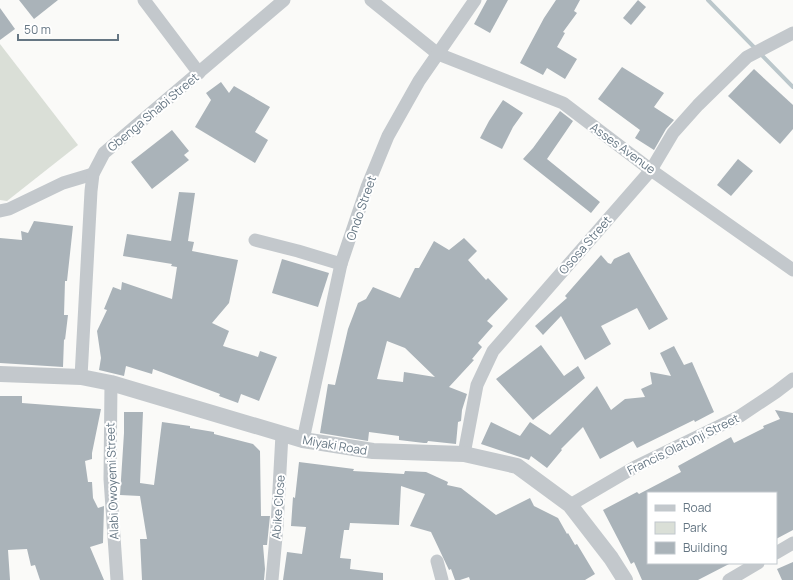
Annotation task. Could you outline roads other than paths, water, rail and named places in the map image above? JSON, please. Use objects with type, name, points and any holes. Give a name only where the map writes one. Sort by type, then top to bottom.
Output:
[{"type":"street","points":[[144,0],[199,73]]},
{"type":"street","name":"Gbenga Shabi Street","points":[[82,377],[91,191],[93,174],[104,153],[284,0]]},
{"type":"street","name":"Asses Avenue","points":[[371,0],[438,54],[563,104],[651,170],[793,270]]},
{"type":"street","name":"Ondo Street","points":[[303,440],[341,264],[367,187],[388,136],[419,81],[475,0]]},
{"type":"street","name":"Ososa Street","points":[[464,454],[477,385],[493,351],[651,170],[673,133],[698,105],[747,58],[793,33]]},
{"type":"street","points":[[0,211],[9,209],[63,183],[93,174]]},
{"type":"street","points":[[255,240],[341,264]]},
{"type":"street","name":"Miyaki Road","points":[[0,374],[82,377],[111,383],[303,440],[373,451],[464,454],[517,466],[570,505],[626,580]]},
{"type":"street","name":"Francis Olatunji Street","points":[[570,505],[635,467],[740,416],[793,379]]},
{"type":"street","name":"Alabi Owoyemi Street","points":[[111,383],[110,479],[116,580]]},
{"type":"street","name":"Abike Close","points":[[272,580],[277,526],[282,434]]},
{"type":"street","points":[[777,552],[793,543]]},
{"type":"street","points":[[436,561],[442,580]]},
{"type":"street","points":[[729,580],[756,564]]},
{"type":"waterway","points":[[708,0],[793,87]]}]
